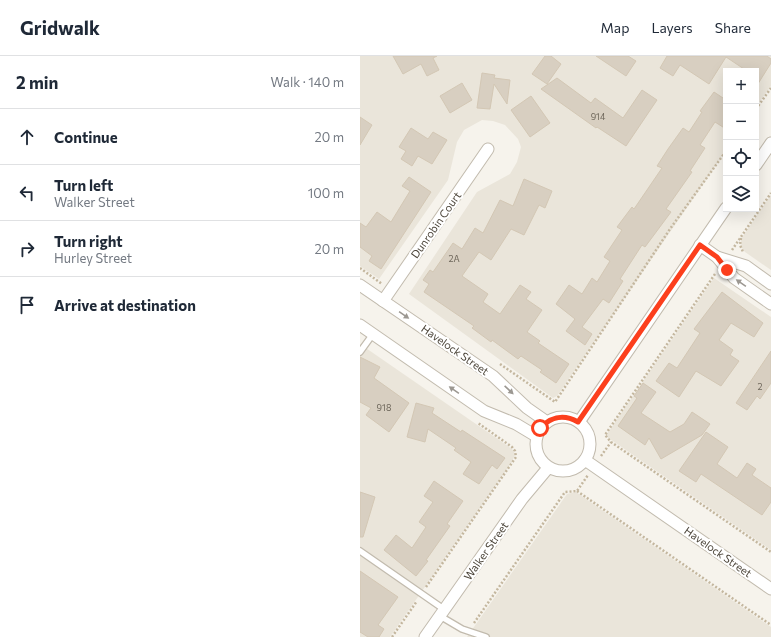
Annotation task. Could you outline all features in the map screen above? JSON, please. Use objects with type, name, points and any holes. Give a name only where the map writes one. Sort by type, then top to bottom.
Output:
[{"type":"street","points":[[759,161],[771,143]]},
{"type":"street","name":"Dunrobin Court","points":[[383,301],[488,149]]},
{"type":"street","points":[[578,422],[723,212]]},
{"type":"street","points":[[700,245],[721,260],[736,280],[771,304]]},
{"type":"street","points":[[721,260],[746,266],[771,284]]},
{"type":"street","name":"Havelock Street","points":[[360,285],[493,376],[527,408],[546,422]]},
{"type":"street","points":[[360,325],[484,411],[516,424],[536,436]]},
{"type":"street","points":[[563,417],[578,422],[585,428],[590,440],[590,463],[572,470],[556,471],[548,468],[541,462],[535,445],[536,436],[540,428],[546,422],[554,418],[563,417]]},
{"type":"street","name":"Havelock Street","points":[[590,463],[771,589]]},
{"type":"street","name":"Walker Street","points":[[426,637],[522,499],[548,468]]},
{"type":"lane","points":[[360,352],[373,334]]},
{"type":"lane","points":[[360,551],[422,594],[442,613],[469,631],[486,637]]},
{"type":"path","points":[[759,105],[771,88]]},
{"type":"path","points":[[555,402],[670,229],[723,155]]},
{"type":"path","points":[[771,193],[721,260],[608,429],[605,437],[771,552]]},
{"type":"path","points":[[360,268],[391,289]]},
{"type":"path","points":[[577,491],[590,463],[611,442]]},
{"type":"path","points":[[392,637],[515,460]]},
{"type":"path","points":[[469,631],[565,492],[577,491],[771,625]]},
{"type":"shaded area","points":[[360,56],[771,56],[771,86],[759,103],[759,68],[723,68],[723,155],[557,396],[553,398],[409,294],[477,192],[510,174],[517,162],[521,147],[518,139],[505,125],[493,121],[482,120],[464,130],[457,142],[448,180],[379,279],[360,266]]},
{"type":"shaded area","points":[[771,195],[771,270],[745,252],[742,248],[741,242],[743,236]]},
{"type":"shaded area","points":[[714,278],[771,317],[771,550],[607,437],[607,434]]},
{"type":"shaded area","points":[[360,344],[512,449],[515,454],[512,462],[390,637],[360,637]]},
{"type":"shaded area","points":[[576,492],[771,627],[771,637],[467,637],[567,494]]},
{"type":"building","points":[[393,56],[437,56],[433,58],[439,70],[427,76],[421,64],[403,74]]},
{"type":"building","points":[[545,56],[551,56],[561,64],[547,84],[532,74]]},
{"type":"building","points":[[596,56],[628,56],[636,61],[626,76]]},
{"type":"building","points":[[667,56],[767,56],[771,59],[771,63],[759,82],[759,68],[742,68],[726,57],[709,84],[680,65],[673,76],[660,68]]},
{"type":"building","points":[[482,73],[495,75],[494,78],[510,80],[507,104],[494,84],[490,109],[477,108]]},
{"type":"building","points":[[557,78],[591,103],[595,98],[623,118],[642,90],[657,100],[626,146],[597,127],[596,128],[541,89]]},
{"type":"building","points":[[462,83],[472,100],[450,113],[440,96]]},
{"type":"building","points":[[714,92],[723,98],[723,127],[715,122],[700,145],[705,148],[690,171],[692,172],[666,209],[671,212],[645,247],[642,245],[620,279],[623,281],[609,303],[603,299],[582,327],[592,334],[585,345],[566,331],[575,319],[556,304],[569,285],[582,294],[592,278],[597,282],[610,261],[604,257],[622,230],[617,227],[632,207],[634,209],[662,168],[657,166],[683,128],[689,132],[702,112],[700,111]]},
{"type":"building","points":[[531,96],[550,123],[530,137],[511,110]]},
{"type":"building","points":[[360,117],[372,125],[360,145]]},
{"type":"building","points":[[411,128],[428,139],[433,132],[447,140],[432,164],[418,156],[412,166],[401,159],[406,151],[399,147]]},
{"type":"building","points":[[409,177],[431,192],[381,269],[369,261],[372,256],[360,247],[360,223],[366,227],[377,212],[391,222],[410,191],[402,186]]},
{"type":"building","points":[[524,179],[552,191],[545,208],[539,205],[524,235],[511,229],[491,260],[479,252],[462,276],[488,294],[483,302],[500,314],[520,285],[531,292],[526,299],[542,310],[527,332],[540,341],[538,343],[569,364],[556,383],[540,372],[542,370],[521,356],[518,359],[492,340],[491,342],[472,328],[474,326],[424,292],[429,284],[423,280],[430,270],[433,272],[453,243],[462,249],[475,228],[483,233],[500,200],[513,206]]},
{"type":"building","points":[[722,292],[763,323],[754,337],[731,323],[719,340],[733,350],[730,355],[739,361],[721,386],[696,371],[679,397],[656,381],[669,363],[677,368],[700,333],[694,329]]},
{"type":"building","points":[[771,351],[771,383],[760,399],[757,396],[747,410],[736,403]]},
{"type":"building","points":[[360,357],[380,367],[374,378],[409,403],[389,432],[366,415],[371,408],[360,402]]},
{"type":"building","points":[[643,383],[656,392],[641,413],[670,432],[684,424],[692,412],[710,424],[702,435],[661,459],[649,438],[645,445],[618,426],[637,398],[634,396]]},
{"type":"building","points":[[416,403],[434,408],[432,413],[461,432],[462,430],[505,458],[497,469],[492,465],[479,484],[463,474],[471,462],[454,450],[456,448],[428,429],[425,442],[407,437]]},
{"type":"building","points":[[706,432],[728,447],[717,464],[737,478],[747,463],[756,469],[752,475],[771,488],[771,502],[762,515],[701,474],[696,482],[679,471]]},
{"type":"building","points":[[434,481],[463,501],[447,524],[450,526],[426,560],[428,561],[416,576],[384,550],[396,535],[412,548],[426,527],[419,522],[433,502],[424,496]]},
{"type":"building","points":[[360,492],[375,497],[363,537],[360,537]]},
{"type":"building","points":[[360,571],[398,597],[378,625],[384,629],[379,637],[368,637],[360,632]]},
{"type":"route","points":[[540,428],[546,422],[554,418],[571,418],[578,422],[700,245],[717,257],[727,270]]}]
